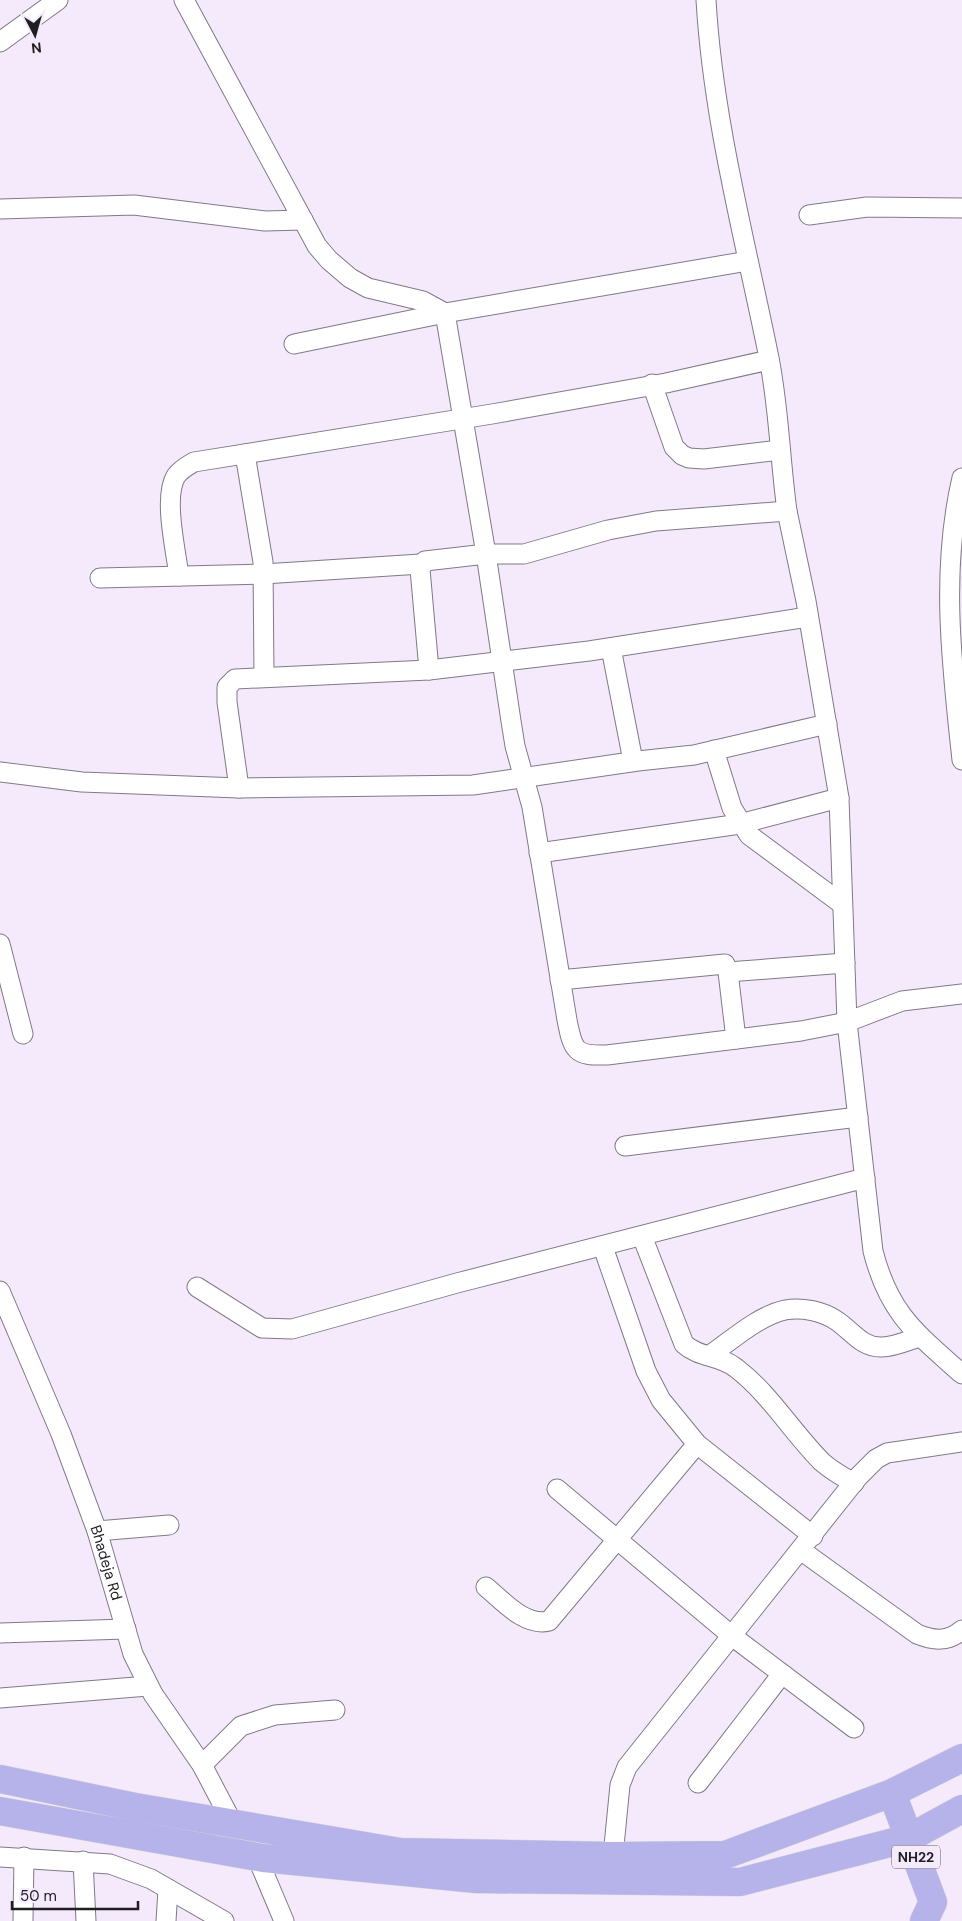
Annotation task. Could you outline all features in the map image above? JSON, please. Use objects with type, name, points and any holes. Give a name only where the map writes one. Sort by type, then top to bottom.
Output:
[{"type":"main road","points":[[0,1779],[135,1807],[400,1852],[613,1856],[725,1855],[892,1793],[962,1758]]},
{"type":"main road","name":"NH22","points":[[892,1793],[932,1902],[924,1921]]},
{"type":"main road","name":"NH22","points":[[909,1838],[962,1808]]},
{"type":"main road","points":[[0,1811],[257,1857],[476,1880],[740,1882],[909,1838]]},
{"type":"street","points":[[0,42],[58,0]]},
{"type":"street","points":[[184,0],[317,246],[329,260],[350,278],[368,288],[423,302],[445,314]]},
{"type":"street","points":[[706,0],[714,78],[748,261],[769,360],[787,512],[808,616],[839,798],[847,1022],[873,1251],[880,1279],[892,1302],[919,1337],[962,1374]]},
{"type":"street","points":[[0,209],[134,205],[265,221],[303,220]]},
{"type":"street","points":[[809,215],[867,207],[962,208]]},
{"type":"street","points":[[294,344],[445,314],[748,261]]},
{"type":"street","points":[[445,314],[486,554],[515,746],[525,778],[570,1036],[574,1048],[580,1054],[607,1055],[801,1031],[847,1022],[902,1001],[962,994]]},
{"type":"street","points":[[179,576],[171,514],[175,478],[182,468],[194,462],[464,419],[769,360]]},
{"type":"street","points":[[652,384],[674,447],[689,458],[704,459],[780,450]]},
{"type":"street","points":[[245,454],[261,548],[264,676]]},
{"type":"street","points":[[962,478],[954,524],[950,566],[950,632],[958,693],[962,760]]},
{"type":"street","points":[[100,578],[263,574],[421,564],[424,561],[486,554],[524,554],[608,530],[656,521],[787,512]]},
{"type":"street","points":[[421,564],[429,670]]},
{"type":"street","points":[[239,788],[227,702],[227,687],[234,679],[264,676],[429,670],[502,662],[611,648],[808,616]]},
{"type":"street","points":[[611,648],[633,761]]},
{"type":"street","points":[[0,772],[82,782],[239,788],[456,786],[525,778],[633,761],[694,755],[827,724]]},
{"type":"street","points":[[714,750],[726,791],[740,824],[748,835],[842,904]]},
{"type":"street","points":[[539,853],[740,824],[839,798]]},
{"type":"street","points":[[0,944],[23,1034]]},
{"type":"street","points":[[728,972],[844,963]]},
{"type":"street","points":[[560,980],[724,964],[728,972],[736,1039]]},
{"type":"street","points":[[625,1146],[858,1117]]},
{"type":"street","points":[[198,1287],[262,1328],[280,1330],[865,1178]]},
{"type":"street","points":[[642,1236],[684,1344],[698,1353],[722,1359],[736,1368],[774,1405],[823,1463],[854,1483]]},
{"type":"street","points":[[603,1247],[653,1386],[677,1421],[698,1444],[813,1536]]},
{"type":"street","name":"Bhadeja Rd","points":[[0,1291],[57,1426],[97,1531],[133,1654],[148,1686],[165,1715],[202,1765],[233,1824]]},
{"type":"street","points":[[710,1355],[771,1316],[795,1309],[810,1310],[829,1317],[858,1339],[871,1346],[882,1347],[919,1337]]},
{"type":"street","points":[[613,1856],[621,1779],[636,1756],[802,1551],[854,1483],[871,1464],[887,1453],[962,1442]]},
{"type":"street","points":[[486,1587],[526,1618],[542,1623],[549,1621],[698,1444]]},
{"type":"street","points":[[557,1489],[732,1636],[854,1728]]},
{"type":"street","points":[[97,1531],[169,1525]]},
{"type":"street","points":[[802,1551],[917,1634],[930,1639],[943,1640],[953,1637],[962,1630]]},
{"type":"street","points":[[0,1633],[126,1629]]},
{"type":"street","points":[[698,1783],[782,1674]]},
{"type":"street","points":[[0,1698],[148,1686]]},
{"type":"street","points":[[202,1765],[241,1726],[275,1715],[335,1710]]},
{"type":"street","points":[[0,1856],[110,1864],[130,1870],[224,1921]]},
{"type":"street","points":[[24,1857],[24,1921]]},
{"type":"street","points":[[257,1857],[284,1921]]},
{"type":"street","points":[[83,1861],[86,1921]]},
{"type":"street","points":[[166,1921],[168,1889]]}]
